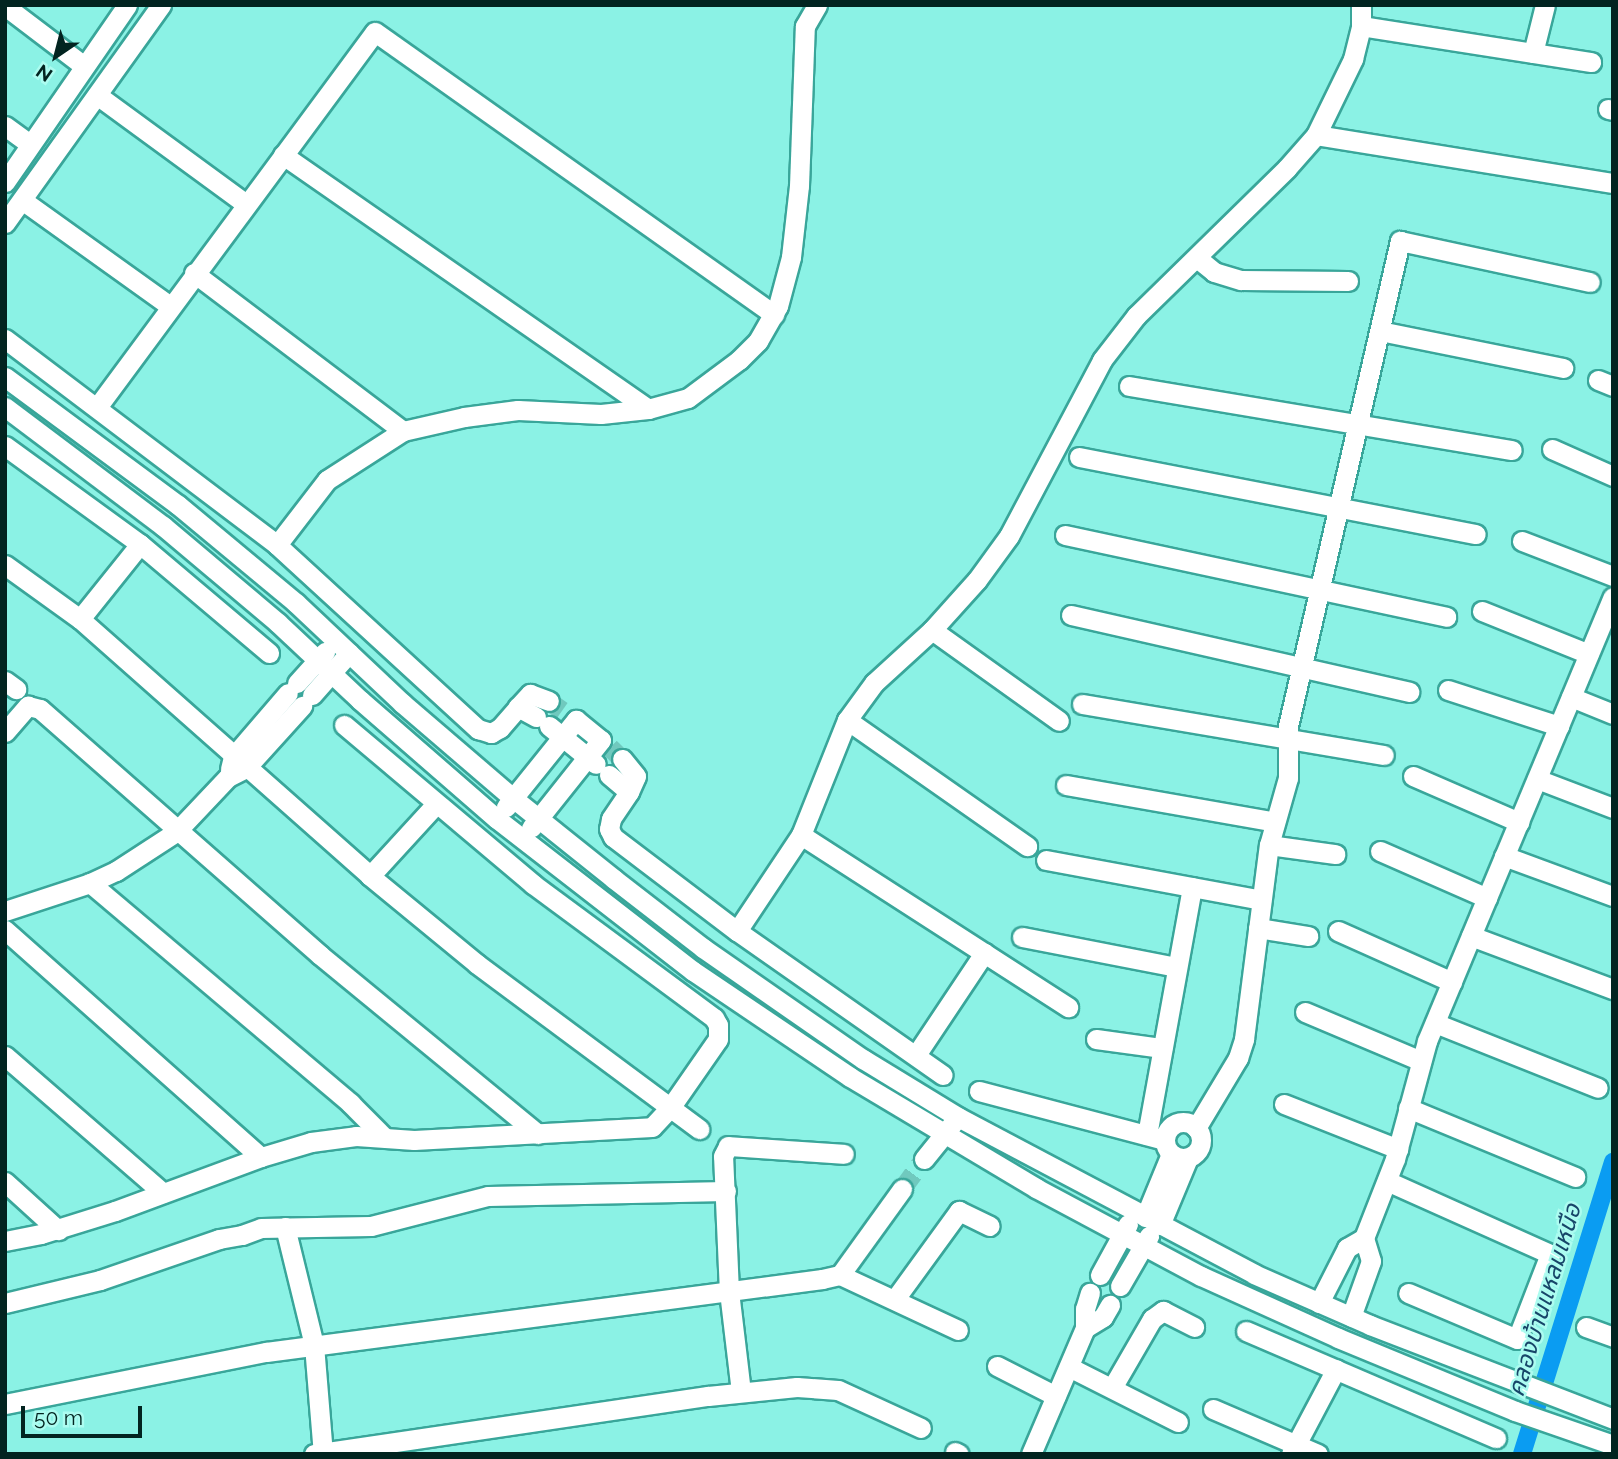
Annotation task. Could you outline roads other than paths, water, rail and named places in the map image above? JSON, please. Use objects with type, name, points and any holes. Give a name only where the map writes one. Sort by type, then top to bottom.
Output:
[{"type":"street","points":[[5,182],[127,5]]},
{"type":"street","points":[[5,223],[161,5]]},
{"type":"street","points":[[277,545],[327,480],[403,431],[464,417],[518,410],[601,414],[648,409],[688,398],[718,378],[758,341],[774,313],[791,257],[799,186],[805,26],[817,5]]},
{"type":"street","points":[[737,932],[800,835],[848,720],[874,683],[932,630],[977,580],[1009,536],[1102,360],[1136,316],[1197,258],[1316,135],[1342,85],[1361,26],[1361,5]]},
{"type":"street","points":[[1533,53],[1545,5]]},
{"type":"street","points":[[5,6],[84,66]]},
{"type":"street","points":[[1361,26],[1591,62]]},
{"type":"street","points":[[98,406],[194,272],[375,32],[774,313]]},
{"type":"street","points":[[97,95],[246,204]]},
{"type":"street","points":[[5,126],[30,144]]},
{"type":"street","points":[[1316,135],[1613,183]]},
{"type":"street","points":[[283,155],[648,409]]},
{"type":"street","points":[[22,200],[170,306]]},
{"type":"street","points":[[979,1091],[1168,1147],[1200,1145],[1196,1128],[1238,1058],[1244,1039],[1269,845],[1288,778],[1287,726],[1321,590],[1400,241],[1590,282]]},
{"type":"street","points":[[1197,258],[1214,272],[1241,280],[1349,281]]},
{"type":"street","points":[[194,272],[403,431]]},
{"type":"street","points":[[1380,331],[1563,368]]},
{"type":"street","points":[[5,339],[98,406],[277,545],[478,729],[491,733],[500,728],[530,694],[562,710],[611,749],[636,776],[629,792],[611,818],[609,829],[613,837],[737,932],[943,1075]]},
{"type":"street","points":[[5,377],[178,505],[513,798],[703,948],[863,1059],[958,1117],[1254,1274],[1351,1317],[1519,1385],[1613,1419]]},
{"type":"street","points":[[1129,386],[1512,450]]},
{"type":"street","points":[[5,407],[163,526],[497,819],[693,971],[849,1077],[1122,1234],[1201,1276],[1338,1338],[1515,1411],[1613,1445]]},
{"type":"street","points":[[5,446],[140,544],[270,653]]},
{"type":"street","points":[[1552,449],[1613,476]]},
{"type":"street","points":[[1079,457],[1476,534]]},
{"type":"street","points":[[163,526],[178,505]]},
{"type":"street","points":[[1065,535],[1446,617]]},
{"type":"street","points":[[1522,541],[1613,576]]},
{"type":"street","points":[[80,619],[140,544]]},
{"type":"street","points":[[5,565],[80,619],[370,876],[477,964],[699,1129]]},
{"type":"street","points":[[1319,1303],[1347,1248],[1364,1238],[1398,1149],[1421,1061],[1435,1023],[1610,609]]},
{"type":"street","points":[[1482,611],[1589,654]]},
{"type":"street","points":[[1071,615],[1409,692]]},
{"type":"street","points":[[932,630],[1059,722]]},
{"type":"street","points":[[5,911],[90,883],[124,866],[176,832],[343,647]]},
{"type":"street","points":[[1448,690],[1559,726]]},
{"type":"street","points":[[1571,697],[1613,714]]},
{"type":"street","points":[[1082,704],[1384,755]]},
{"type":"street","points":[[5,732],[28,706],[40,709],[176,832],[402,1024],[538,1134]]},
{"type":"street","points":[[519,707],[549,727],[629,792]]},
{"type":"street","points":[[497,819],[513,798],[549,727],[562,710]]},
{"type":"street","points":[[848,720],[1027,846]]},
{"type":"street","points":[[5,1241],[58,1230],[261,1157],[311,1142],[356,1136],[414,1140],[652,1127],[670,1108],[718,1039],[718,1025],[714,1018],[533,884],[344,725]]},
{"type":"street","points":[[523,839],[611,749]]},
{"type":"street","points":[[1413,776],[1519,822]]},
{"type":"street","points":[[1537,779],[1613,808]]},
{"type":"street","points":[[1066,785],[1275,822]]},
{"type":"street","points":[[370,876],[436,804]]},
{"type":"street","points":[[800,835],[1068,1006]]},
{"type":"street","points":[[1269,845],[1335,854]]},
{"type":"street","points":[[1380,851],[1487,898]]},
{"type":"street","points":[[1504,856],[1613,896]]},
{"type":"street","points":[[1046,860],[1261,900]]},
{"type":"street","points":[[90,883],[350,1103],[384,1137]]},
{"type":"street","points":[[1120,1286],[1144,1246],[1168,1147],[1161,1048],[1192,887]]},
{"type":"street","points":[[1258,928],[1308,936]]},
{"type":"street","points":[[5,930],[261,1157]]},
{"type":"street","points":[[1338,931],[1452,982]]},
{"type":"street","points":[[1471,936],[1613,989]]},
{"type":"street","points":[[1022,937],[1176,967]]},
{"type":"street","points":[[916,1055],[984,953]]},
{"type":"street","points":[[1305,1012],[1421,1061]]},
{"type":"street","points":[[1435,1023],[1598,1088]]},
{"type":"street","points":[[1096,1039],[1161,1048]]},
{"type":"street","points":[[5,1056],[163,1193]]},
{"type":"street","points":[[1284,1104],[1398,1149]]},
{"type":"street","points":[[1408,1108],[1575,1177]]},
{"type":"street","points":[[924,1159],[958,1117]]},
{"type":"street","points":[[1168,1147],[1166,1132],[1174,1124],[1186,1122],[1196,1128]]},
{"type":"street","points":[[741,1392],[729,1292],[723,1156],[728,1146],[844,1154]]},
{"type":"street","points":[[1387,1181],[1550,1254],[1517,1339],[1408,1293]]},
{"type":"street","points":[[5,1182],[58,1230]]},
{"type":"street","points":[[840,1275],[902,1189]]},
{"type":"street","points":[[5,1303],[100,1280],[219,1239],[261,1228],[371,1226],[488,1196],[726,1191]]},
{"type":"street","points":[[895,1299],[959,1211],[990,1226]]},
{"type":"street","points":[[1100,1275],[1122,1234],[1149,1219]]},
{"type":"street","points":[[285,1227],[314,1345],[320,1453],[741,1392],[830,1388],[921,1428]]},
{"type":"street","points":[[1351,1317],[1371,1261],[1364,1238]]},
{"type":"street","points":[[5,1404],[314,1345],[729,1292],[840,1275],[958,1330]]},
{"type":"street","points":[[1037,1452],[1056,1396],[1085,1328],[1090,1293]]},
{"type":"street","points":[[1085,1328],[1103,1317],[1110,1305]]},
{"type":"street","points":[[1112,1388],[1152,1318],[1163,1311],[1194,1327]]},
{"type":"street","points":[[1586,1327],[1613,1337]]},
{"type":"street","points":[[1246,1331],[1496,1438]]},
{"type":"street","points":[[997,1366],[1056,1396]]},
{"type":"street","points":[[1069,1367],[1178,1422]]},
{"type":"street","points":[[1293,1449],[1336,1369]]},
{"type":"street","points":[[1213,1409],[1293,1449],[1318,1454]]},
{"type":"waterway","name":"คลองบ้านแหลมเหนือ","points":[[1522,1454],[1613,1162]]},
{"type":"tunnel","points":[[549,701],[562,710]]},
{"type":"tunnel","points":[[610,747],[622,759]]},
{"type":"tunnel","points":[[902,1189],[924,1159]]}]
